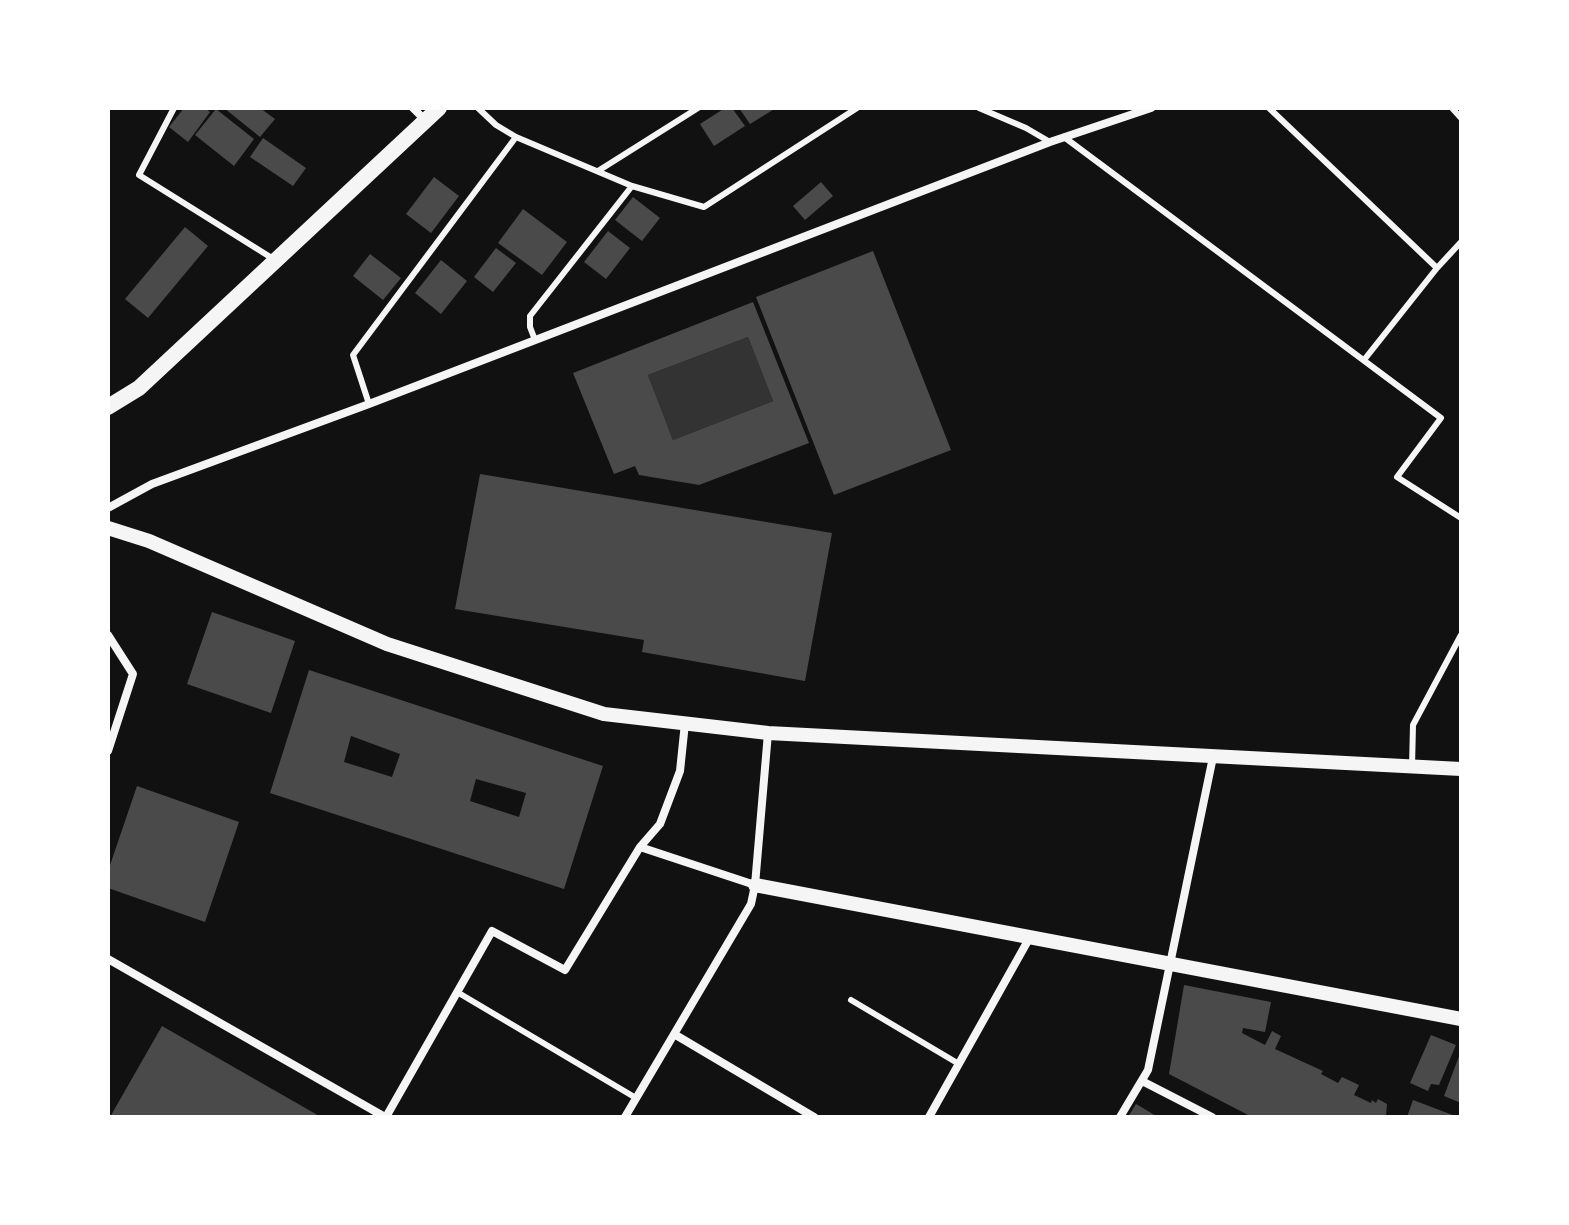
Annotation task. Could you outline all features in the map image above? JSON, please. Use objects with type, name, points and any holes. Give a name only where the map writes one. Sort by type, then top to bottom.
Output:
[{"type":"main road","points":[[108,407],[139,388],[277,261],[419,114],[439,108]]},
{"type":"street","points":[[108,508],[152,484],[369,404],[1050,142],[1146,109]]},
{"type":"street","points":[[108,528],[149,541],[387,644],[604,714],[768,733],[1461,769]]},
{"type":"street","points":[[108,635],[133,674],[108,751]]},
{"type":"street","points":[[108,959],[385,1117],[492,931],[565,970],[640,847],[660,824],[680,771],[685,723]]},
{"type":"street","points":[[625,1117],[751,904],[768,733]]},
{"type":"street","points":[[1120,1117],[1148,1070],[1213,757]]},
{"type":"street","points":[[640,847],[755,885],[1461,1017]]},
{"type":"street","points":[[929,1117],[1030,937]]},
{"type":"street","points":[[674,1034],[814,1117]]},
{"type":"street","points":[[1142,1081],[1212,1117]]},
{"type":"lane","points":[[174,108],[139,175],[277,261]]},
{"type":"lane","points":[[478,108],[496,125],[516,137],[632,186],[704,207],[857,108]]},
{"type":"lane","points":[[598,171],[698,108]]},
{"type":"lane","points":[[979,108],[1050,142]]},
{"type":"lane","points":[[1269,108],[1437,268]]},
{"type":"lane","points":[[1452,108],[1461,118]]},
{"type":"lane","points":[[369,404],[353,355],[516,137]]},
{"type":"lane","points":[[1064,137],[1441,418],[1397,477],[1461,518]]},
{"type":"lane","points":[[535,340],[530,316],[632,186]]},
{"type":"lane","points":[[1364,360],[1461,242]]},
{"type":"lane","points":[[1412,768],[1413,725],[1461,635]]},
{"type":"lane","points":[[457,992],[636,1098]]},
{"type":"lane","points":[[851,1000],[959,1064]]},
{"type":"shaded area","points":[[748,337],[773,401],[673,440],[648,375]]},
{"type":"building","points":[[184,108],[205,108],[210,112],[188,142],[169,127]]},
{"type":"building","points":[[224,108],[260,108],[275,119],[260,137]]},
{"type":"building","points":[[725,108],[732,108],[745,126],[714,146],[700,124]]},
{"type":"building","points":[[739,108],[776,108],[750,124]]},
{"type":"building","points":[[216,109],[254,139],[234,166],[195,135]]},
{"type":"building","points":[[263,138],[306,168],[293,186],[250,157]]},
{"type":"building","points":[[434,177],[459,196],[431,233],[406,214]]},
{"type":"building","points":[[821,182],[833,196],[805,220],[793,206]]},
{"type":"building","points":[[633,197],[660,218],[642,241],[615,220]]},
{"type":"building","points":[[523,209],[567,242],[542,275],[498,243]]},
{"type":"building","points":[[185,227],[208,246],[148,318],[125,299]]},
{"type":"building","points":[[608,231],[630,248],[606,279],[584,262]]},
{"type":"building","points":[[496,248],[516,263],[493,292],[474,277]]},
{"type":"building","points":[[873,251],[951,450],[834,495],[756,297]]},
{"type":"building","points":[[370,254],[401,278],[383,300],[353,276]]},
{"type":"building","points":[[441,260],[467,281],[441,314],[415,293]]},
{"type":"building","points":[[753,302],[809,443],[699,485],[639,475],[635,466],[614,474],[573,373]],"holes":[[[748,337],[773,401],[673,440],[648,375]]]},
{"type":"building","points":[[480,474],[832,533],[805,681],[642,652],[644,640],[455,609]]},
{"type":"building","points":[[212,612],[295,641],[271,713],[187,684]]},
{"type":"building","points":[[309,670],[603,766],[564,889],[270,793]],"holes":[[[351,736],[400,754],[392,777],[344,762]],[[476,779],[526,793],[519,817],[470,801]]]},
{"type":"building","points":[[137,786],[239,822],[205,922],[108,888],[108,871]]},
{"type":"building","points":[[1184,985],[1271,1002],[1265,1032],[1243,1028],[1242,1033],[1265,1045],[1272,1031],[1281,1036],[1275,1049],[1323,1071],[1321,1074],[1338,1083],[1342,1077],[1359,1085],[1354,1095],[1371,1103],[1372,1100],[1376,1103],[1378,1099],[1387,1104],[1386,1117],[1252,1117],[1169,1074]]},
{"type":"building","points":[[162,1026],[321,1117],[110,1117]]},
{"type":"building","points":[[1431,1035],[1456,1045],[1439,1085],[1431,1084],[1428,1091],[1410,1083]]},
{"type":"building","points":[[1461,1051],[1461,1103],[1444,1096]]},
{"type":"building","points":[[1413,1100],[1458,1117],[1407,1117]]},
{"type":"building","points":[[1136,1104],[1158,1117],[1128,1117]]}]
